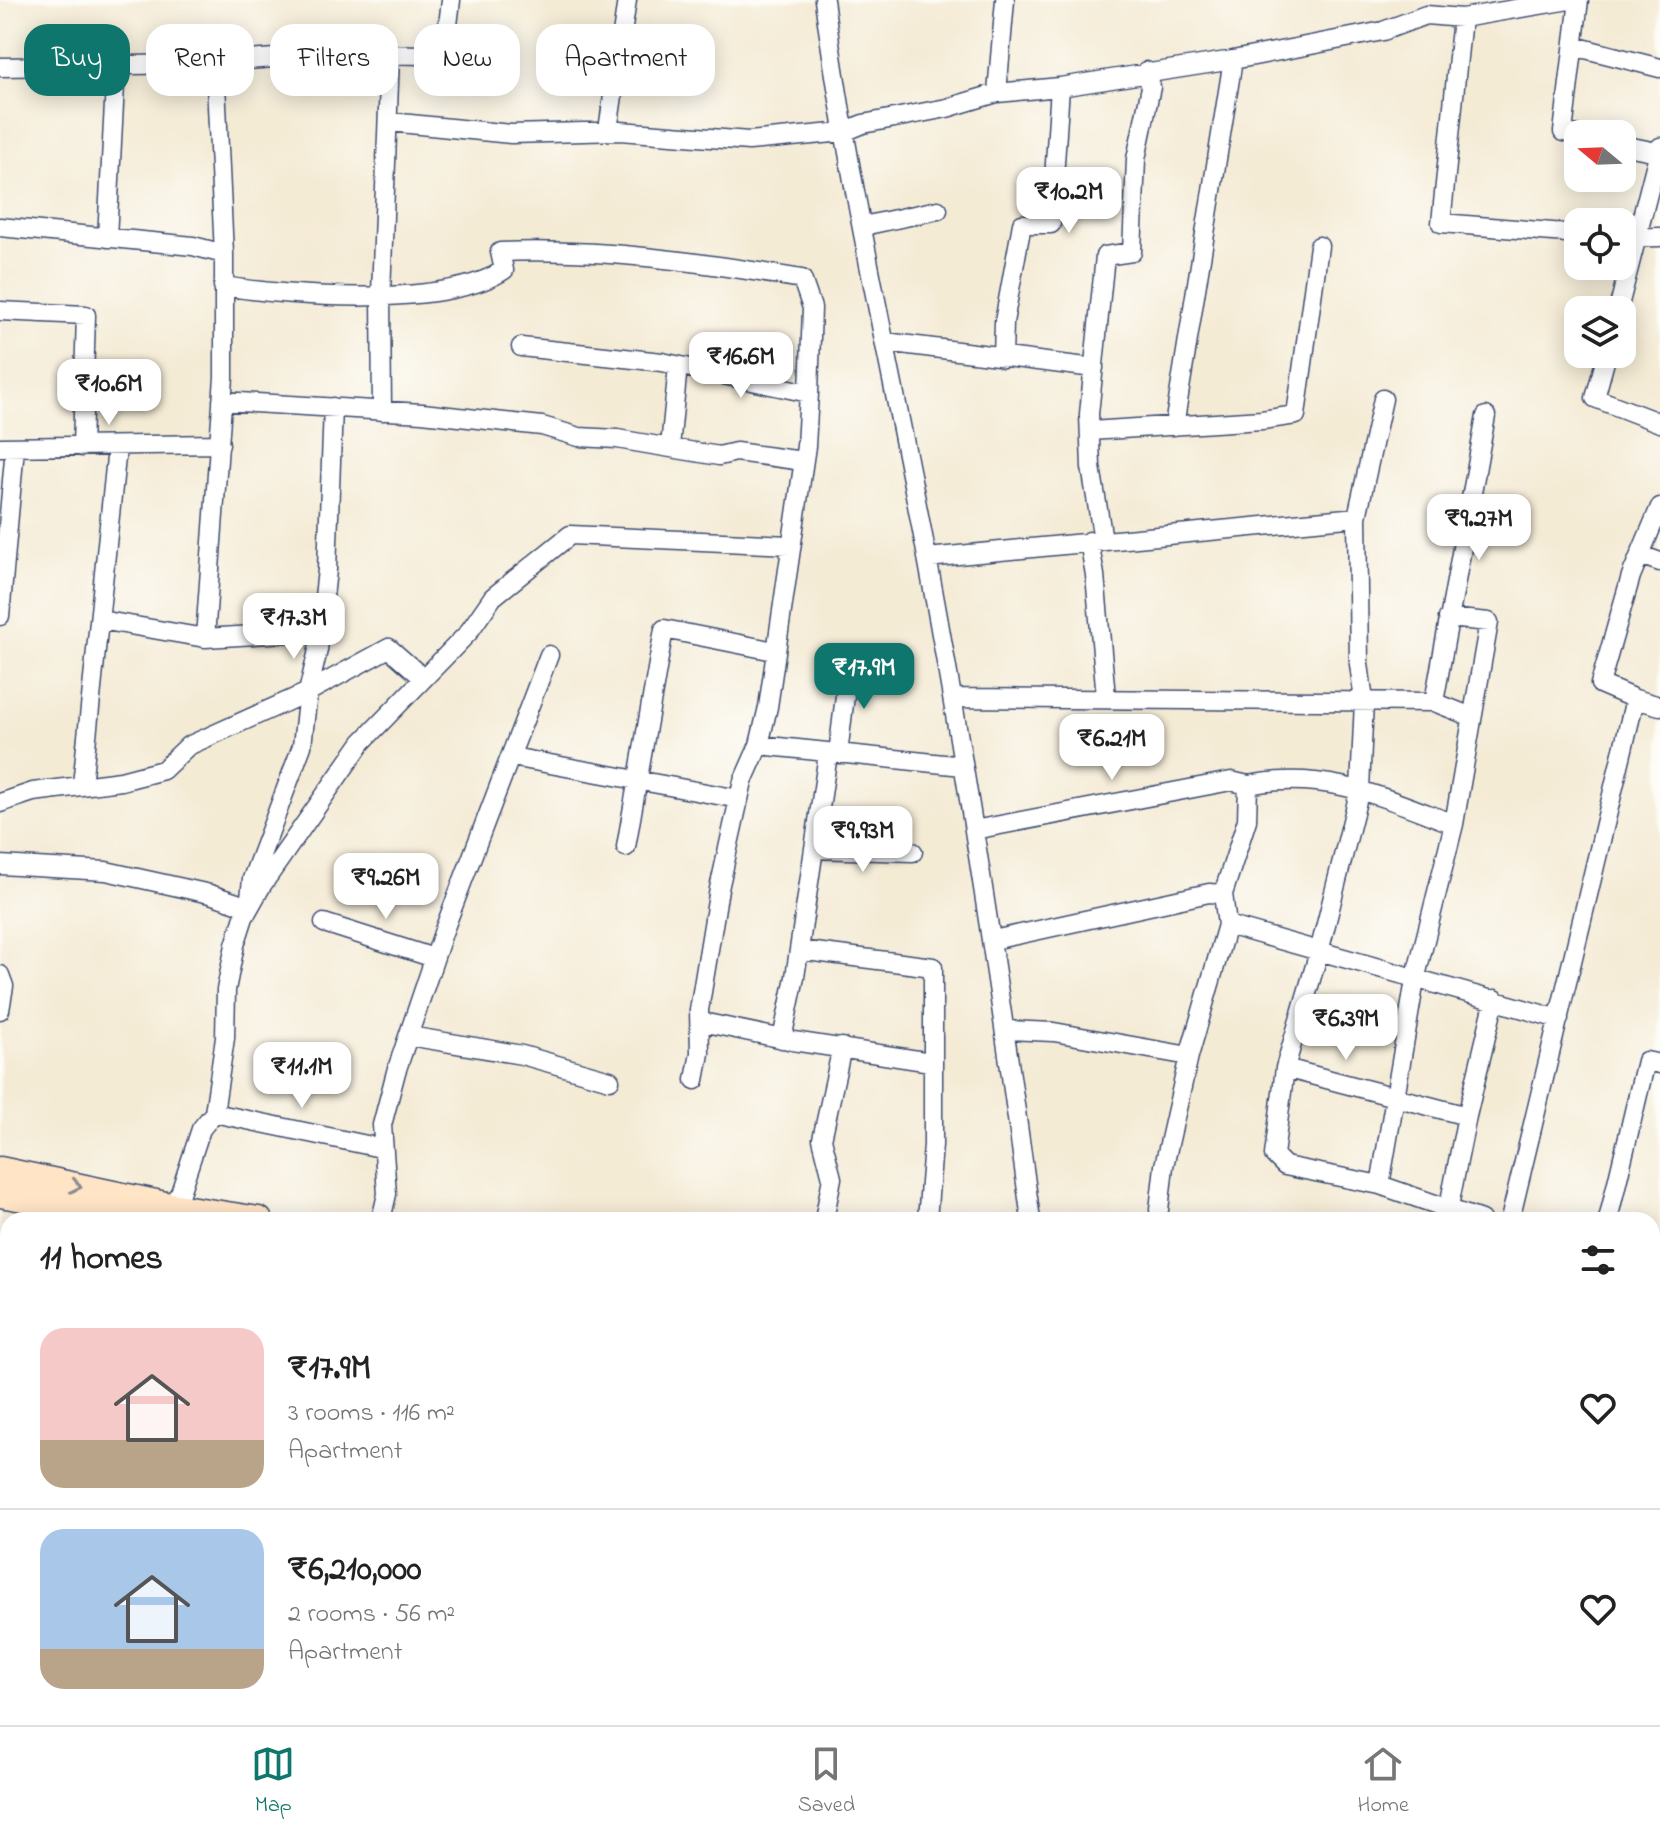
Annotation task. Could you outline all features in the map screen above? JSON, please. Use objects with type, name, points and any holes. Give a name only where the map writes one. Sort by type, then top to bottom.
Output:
[{"type":"main road","points":[[0,1170],[156,1212]]},
{"type":"main road","points":[[0,1194],[152,1212]]},
{"type":"street","points":[[398,56],[444,59],[451,0]]},
{"type":"street","points":[[608,130],[627,0]]},
{"type":"street","points":[[824,0],[844,132],[952,698],[993,940],[1030,1212]]},
{"type":"street","points":[[997,93],[1005,0]]},
{"type":"street","points":[[390,122],[511,134],[608,130],[749,141],[844,132],[863,124],[947,108],[997,93],[1060,87],[1146,71],[1233,60],[1383,31],[1426,7],[1462,18],[1569,0]]},
{"type":"street","points":[[1565,120],[1579,0]]},
{"type":"street","points":[[1462,18],[1441,223],[1564,233]]},
{"type":"street","points":[[1574,46],[1660,68]]},
{"type":"street","points":[[1174,426],[1233,60]]},
{"type":"street","points":[[0,67],[24,67]]},
{"type":"street","points":[[1106,697],[1091,467],[1094,368],[1105,256],[1132,252],[1136,159],[1151,87],[1146,71]]},
{"type":"street","points":[[1003,358],[1004,322],[1022,224],[1051,224],[1060,87]]},
{"type":"street","points":[[107,238],[114,96]]},
{"type":"street","points":[[205,638],[222,401],[224,254],[217,96]]},
{"type":"street","points":[[382,411],[381,294],[390,96]]},
{"type":"street","points":[[1636,147],[1658,150],[1636,219]]},
{"type":"street","points":[[863,226],[938,210]]},
{"type":"street","points":[[0,227],[193,246],[224,254]]},
{"type":"street","points":[[1636,238],[1660,237]]},
{"type":"street","points":[[1090,431],[1296,415],[1319,246]]},
{"type":"street","points":[[223,286],[257,292],[440,293],[485,283],[504,270],[500,252],[556,250],[706,262],[802,279],[812,308],[803,461],[759,745],[739,799],[703,982],[695,1080]]},
{"type":"street","points":[[0,311],[86,315],[82,447]]},
{"type":"street","points":[[885,342],[1094,368]]},
{"type":"street","points":[[521,347],[678,366],[809,393]]},
{"type":"street","points":[[670,447],[678,366]]},
{"type":"street","points":[[1603,368],[1595,398],[1660,423]]},
{"type":"street","points":[[1383,399],[1357,517],[1359,664],[1364,701],[1360,789],[1319,952],[1285,1068],[1274,1155],[1285,1166],[1380,1185],[1452,1212]]},
{"type":"street","points":[[222,401],[333,407],[542,426],[579,437],[719,456],[736,452],[803,461]]},
{"type":"street","points":[[161,1212],[180,1193],[201,1129],[214,1113],[225,1038],[226,990],[235,945],[249,907],[252,879],[302,746],[308,692],[321,631],[327,570],[333,407]]},
{"type":"street","points":[[1434,702],[1486,416]]},
{"type":"street","points":[[0,616],[7,447],[117,448],[220,444]]},
{"type":"street","points":[[82,785],[117,448]]},
{"type":"street","points":[[1660,507],[1640,555],[1600,684],[1660,706]]},
{"type":"street","points":[[927,558],[1357,517]]},
{"type":"street","points":[[249,907],[362,742],[468,633],[493,597],[570,535],[789,545]]},
{"type":"street","points":[[1640,555],[1660,562]]},
{"type":"street","points":[[1380,1185],[1415,980],[1454,824],[1489,622],[1448,618]]},
{"type":"street","points":[[100,620],[205,638],[321,631]]},
{"type":"street","points":[[626,847],[664,629],[774,651]]},
{"type":"street","points":[[0,803],[33,792],[121,781],[163,770],[188,746],[308,692],[389,648],[422,677]]},
{"type":"street","points":[[383,1212],[387,1194],[387,1168],[381,1148],[382,1125],[434,958],[549,655]]},
{"type":"street","points":[[782,1039],[849,662]]},
{"type":"street","points":[[952,698],[1434,702],[1472,717]]},
{"type":"street","points":[[1512,1212],[1635,699]]},
{"type":"street","points":[[759,745],[963,766]]},
{"type":"street","points":[[512,757],[739,799]]},
{"type":"street","points":[[974,830],[1231,781],[1248,785],[1283,778],[1360,789],[1454,824]]},
{"type":"street","points":[[1159,1210],[1164,1166],[1189,1056],[1227,925],[1223,894],[1247,820],[1248,785]]},
{"type":"street","points":[[814,849],[913,852]]},
{"type":"street","points":[[0,865],[106,871],[210,894],[249,907]]},
{"type":"street","points":[[993,940],[1209,893],[1223,894]]},
{"type":"street","points":[[324,923],[434,958]]},
{"type":"street","points":[[1227,925],[1559,1019]]},
{"type":"street","points":[[799,950],[933,967],[933,1145],[928,1212]]},
{"type":"street","points":[[0,975],[4,986],[0,1010]]},
{"type":"street","points":[[1448,1211],[1495,999]]},
{"type":"street","points":[[702,1022],[782,1039],[931,1062]]},
{"type":"street","points":[[1006,1030],[1054,1032],[1189,1056]]},
{"type":"street","points":[[409,1036],[522,1055],[610,1080]]},
{"type":"street","points":[[826,1212],[832,1178],[822,1139],[842,1047]]},
{"type":"street","points":[[1610,1212],[1646,1061],[1660,1064]]},
{"type":"street","points":[[1285,1068],[1467,1116]]},
{"type":"street","points":[[214,1113],[381,1148]]},
{"type":"street","points":[[0,1393],[0,1407]]}]
